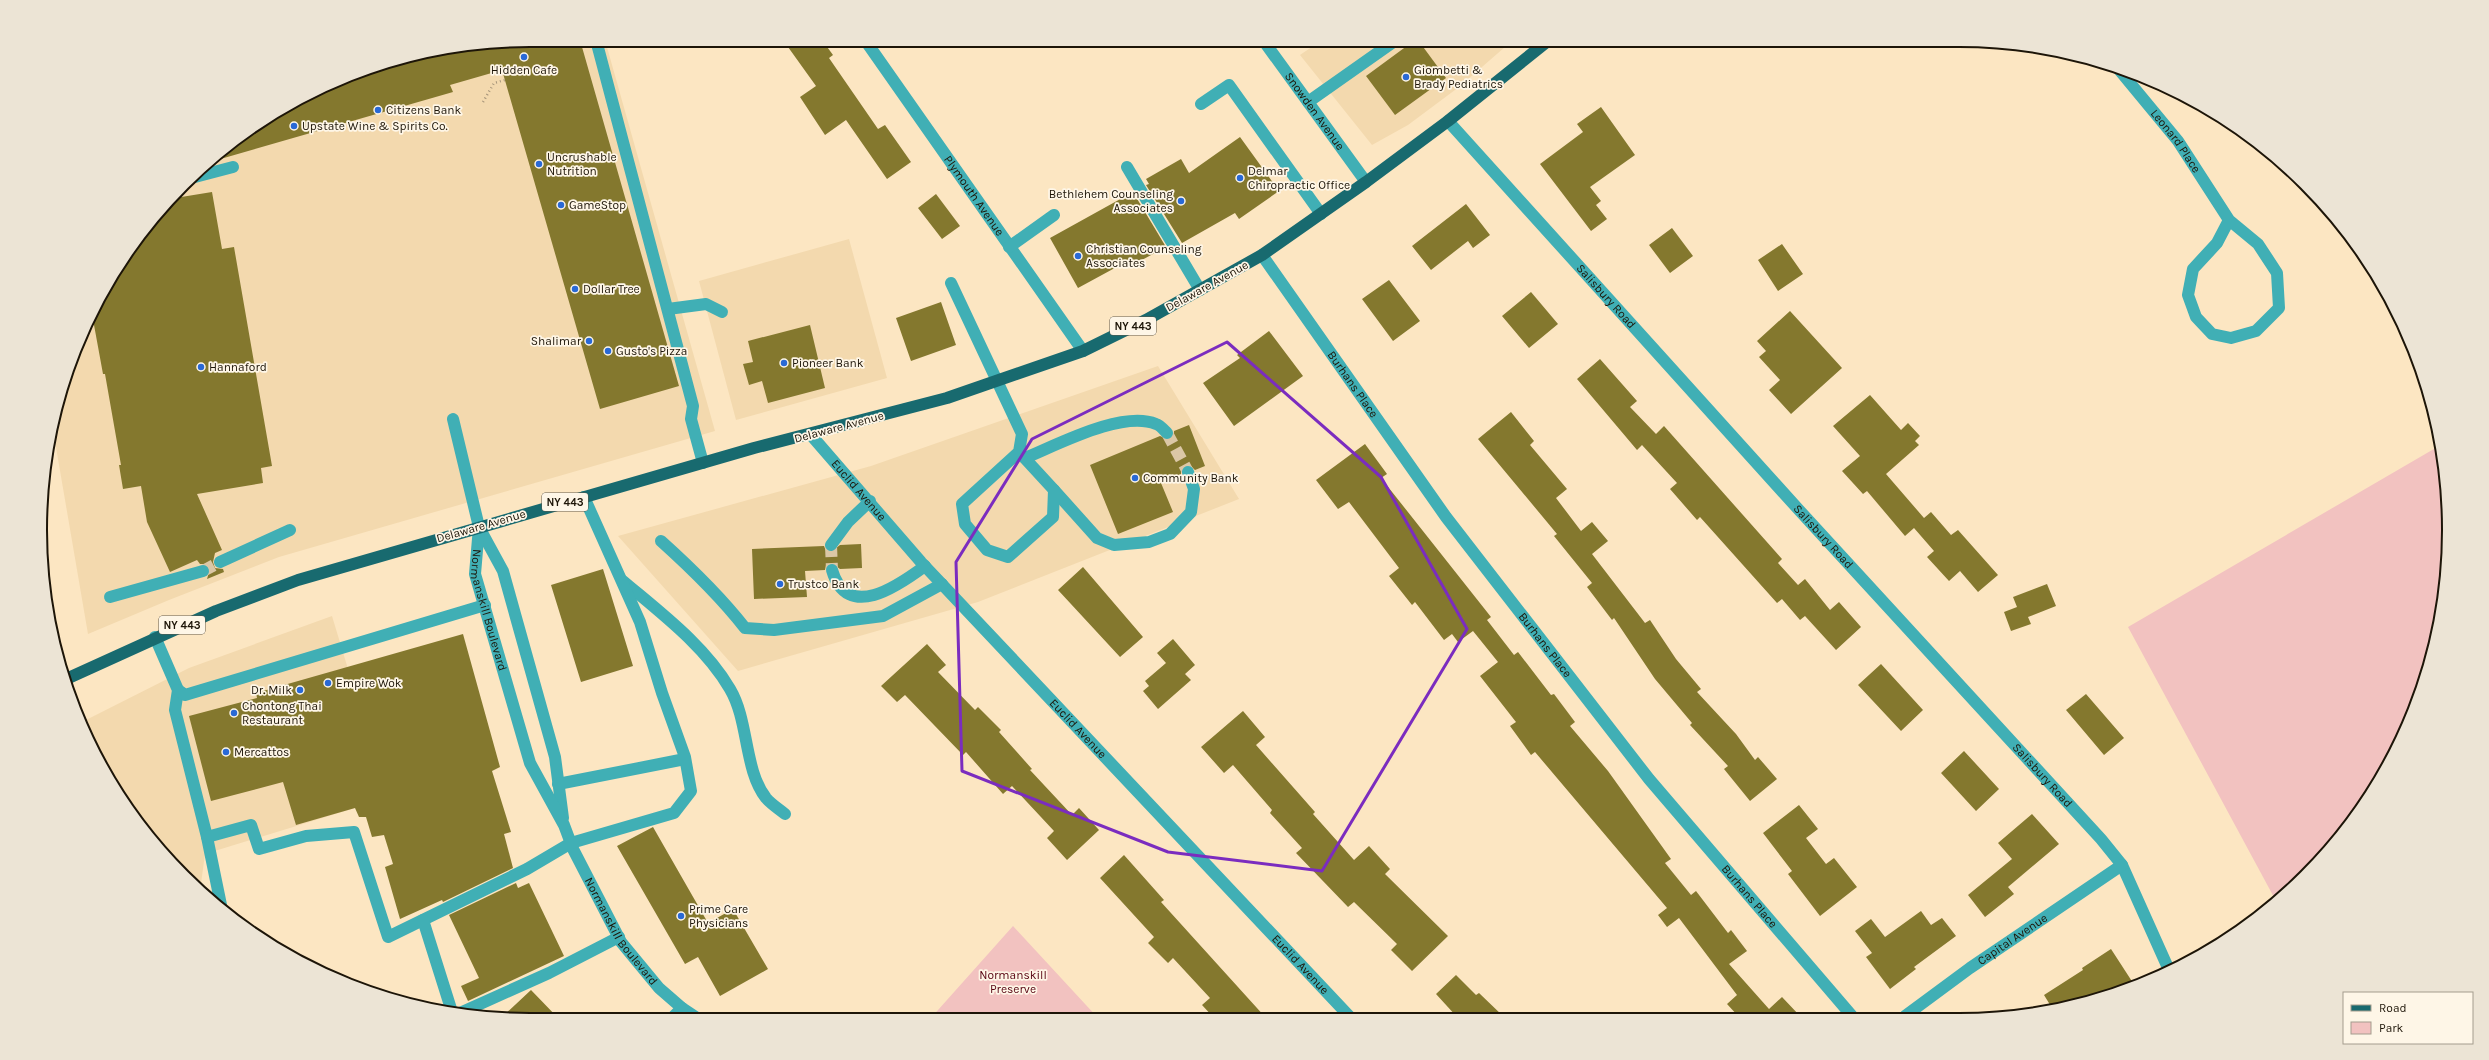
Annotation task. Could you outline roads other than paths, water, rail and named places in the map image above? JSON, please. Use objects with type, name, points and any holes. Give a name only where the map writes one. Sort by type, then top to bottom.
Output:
[{"type":"main road","name":"Delaware Avenue","points":[[70,677],[155,637],[216,611],[298,580],[704,463],[947,398],[1083,351],[1200,290],[1262,255],[1366,182],[1448,121],[1540,47]]},
{"type":"street","points":[[598,47],[693,406],[691,419],[704,463]]},
{"type":"street","name":"Plymouth Avenue","points":[[870,47],[1083,351]]},
{"type":"street","name":"Snowden Avenue","points":[[1268,47],[1366,182]]},
{"type":"street","points":[[1308,102],[1386,47]]},
{"type":"street","name":"Leonard Place","points":[[2125,77],[2178,141],[2229,220],[2258,244],[2277,273],[2279,308],[2256,331],[2231,338],[2212,334],[2196,318],[2188,295],[2193,269],[2217,243],[2229,220]]},
{"type":"street","points":[[1201,104],[1229,84],[1321,214]]},
{"type":"street","name":"Salisbury Road","points":[[1448,121],[1799,510],[2101,839],[2122,865],[2167,966]]},
{"type":"street","points":[[203,175],[233,167]]},
{"type":"street","points":[[1126,167],[1200,290]]},
{"type":"street","points":[[1009,246],[1054,215]]},
{"type":"street","name":"Burhans Place","points":[[1262,255],[1446,517],[1649,779],[1849,1013]]},
{"type":"street","points":[[951,283],[996,382],[1022,434],[1022,455],[1097,538],[1114,545],[1150,542],[1170,534],[1191,512],[1194,488],[1188,472]]},
{"type":"street","points":[[668,309],[706,304],[722,312]]},
{"type":"street","points":[[453,419],[479,527]]},
{"type":"street","points":[[1054,490],[1053,518],[1008,557],[987,550],[965,524],[962,504],[1022,455],[1109,425],[1138,420],[1156,424],[1167,433]]},
{"type":"street","name":"Euclid Avenue","points":[[811,435],[925,566],[1346,1013]]},
{"type":"street","points":[[207,837],[251,825],[259,849],[306,836],[354,832],[388,937],[527,868],[571,843],[674,813],[691,791],[685,759],[640,622],[584,497]]},
{"type":"street","points":[[831,545],[848,522],[870,501]]},
{"type":"street","name":"Normanskill Boulevard","points":[[479,527],[475,574],[530,763],[564,825],[571,843],[619,937],[659,988],[690,1013]]},
{"type":"street","name":"Normanskill Boulevard","points":[[479,527],[503,571],[555,757],[564,825]]},
{"type":"street","points":[[220,562],[290,530]]},
{"type":"street","points":[[660,541],[689,565],[722,600],[745,628],[774,630],[883,616],[942,584]]},
{"type":"street","points":[[832,570],[838,586],[843,591],[867,597],[884,592],[925,566]]},
{"type":"street","points":[[110,597],[203,571]]},
{"type":"street","points":[[621,579],[671,621],[710,662],[730,688],[742,717],[756,779],[766,799],[785,814]]},
{"type":"street","points":[[155,637],[178,690],[185,695],[485,605]]},
{"type":"street","points":[[178,690],[175,710],[207,837],[218,898]]},
{"type":"street","points":[[558,784],[685,759]]},
{"type":"street","name":"Capital Avenue","points":[[1909,1013],[1970,968],[2122,865]]},
{"type":"street","points":[[423,920],[450,1006]]},
{"type":"street","points":[[469,1009],[549,973],[619,937]]},
{"type":"street","points":[[677,1013],[682,1008]]},
{"type":"tunnel","points":[[1167,433],[1188,472]]},
{"type":"tunnel","points":[[831,545],[832,570]]},
{"type":"tunnel","points":[[203,571],[220,562]]},
{"type":"place","name":"Hidden Cafe","points":[[524,57]]},
{"type":"place","name":"Giombetti & Brady Pediatrics","points":[[1406,77]]},
{"type":"place","name":"Citizens Bank","points":[[378,110]]},
{"type":"place","name":"Upstate Wine & Spirits Co.","points":[[294,126]]},
{"type":"place","name":"Uncrushable Nutrition","points":[[539,164]]},
{"type":"place","name":"Delmar Chiropractic Office","points":[[1240,178]]},
{"type":"place","name":"Bethlehem Counseling Associates","points":[[1181,201]]},
{"type":"place","name":"GameStop","points":[[561,205]]},
{"type":"place","name":"Christian Counseling Associates","points":[[1078,256]]},
{"type":"place","name":"Dollar Tree","points":[[575,289]]},
{"type":"place","name":"Shalimar","points":[[589,341]]},
{"type":"place","name":"Gusto's Pizza","points":[[608,351]]},
{"type":"place","name":"Pioneer Bank","points":[[784,363]]},
{"type":"place","name":"Hannaford","points":[[201,367]]},
{"type":"place","name":"Community Bank","points":[[1135,478]]},
{"type":"place","name":"Trustco Bank","points":[[780,584]]},
{"type":"place","name":"Empire Wok","points":[[328,683]]},
{"type":"place","name":"Dr. Milk","points":[[300,690]]},
{"type":"place","name":"Chontong Thai Restaurant","points":[[234,713]]},
{"type":"place","name":"Mercattos","points":[[226,752]]},
{"type":"place","name":"Prime Care Physicians","points":[[681,916]]},
{"type":"park label","name":"Normanskill Preserve","points":[[1013,982]]}]
